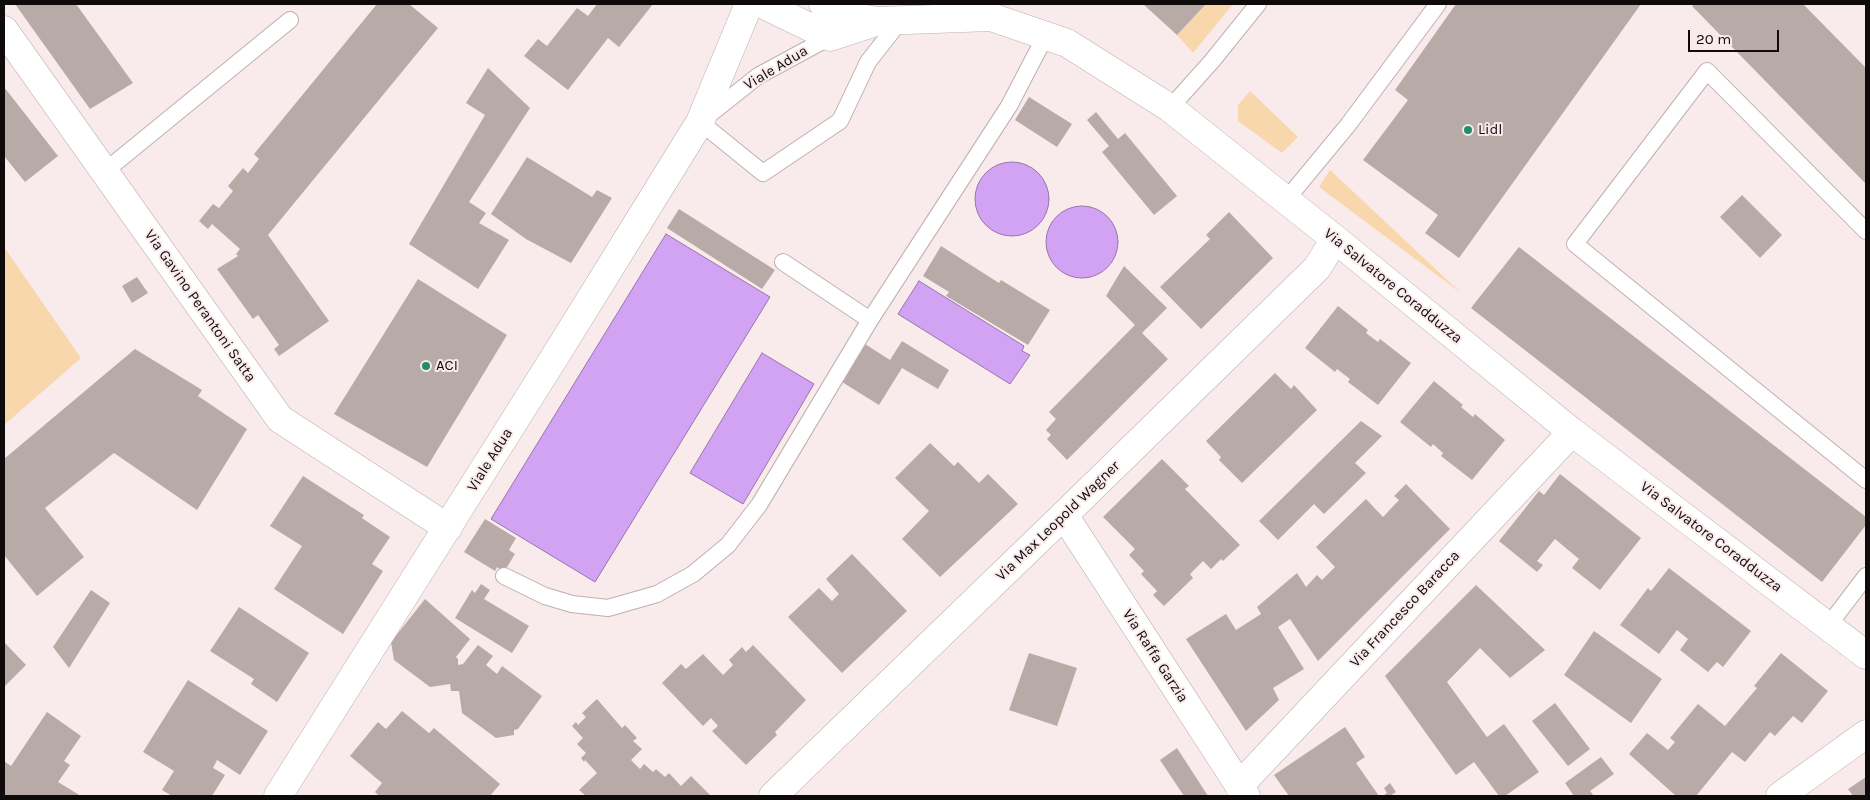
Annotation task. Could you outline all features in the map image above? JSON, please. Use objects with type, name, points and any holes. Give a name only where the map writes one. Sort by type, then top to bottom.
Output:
[{"type":"main road","name":"Viale Adua","points":[[278,796],[448,528],[700,122],[749,4]]},
{"type":"main road","points":[[762,4],[830,37]]},
{"type":"main road","name":"Via Salvatore Coradduzza","points":[[823,4],[842,15],[889,21]]},
{"type":"main road","name":"Via Salvatore Coradduzza","points":[[830,37],[889,21],[945,11],[995,10],[1067,43],[1170,108],[1335,239],[1572,432],[1866,655]]},
{"type":"main road","name":"Via Gavino Perantoni Satta","points":[[4,30],[280,419],[448,528]]},
{"type":"main road","name":"Via Max Leopold Wagner","points":[[774,796],[1317,268],[1335,239]]},
{"type":"main road","name":"Via Francesco Baracca","points":[[1242,791],[1572,432]]},
{"type":"main road","name":"Via Raffa Garzia","points":[[1064,515],[1242,791]]},
{"type":"main road","points":[[1780,796],[1866,734]]},
{"type":"lane","points":[[1170,108],[1212,61],[1258,4]]},
{"type":"lane","points":[[1286,200],[1348,125],[1438,4]]},
{"type":"lane","points":[[104,172],[290,20]]},
{"type":"lane","points":[[700,122],[763,173],[840,121],[889,21]]},
{"type":"lane","points":[[504,576],[545,596],[572,604],[608,608],[657,594],[693,574],[728,545],[759,505],[870,320],[1009,106],[1046,35]]},
{"type":"lane","name":"Viale Adua","points":[[700,122],[758,76],[830,37]]},
{"type":"lane","points":[[1866,231],[1707,71],[1575,244],[1866,480]]},
{"type":"lane","points":[[783,262],[870,320]]},
{"type":"lane","points":[[1828,626],[1866,576]]},
{"type":"shaded area","points":[[1206,4],[1233,4],[1193,53],[1177,35]]},
{"type":"shaded area","points":[[1250,91],[1298,137],[1282,153],[1238,121],[1238,105]]},
{"type":"shaded area","points":[[1012,162],[1026,165],[1038,173],[1046,185],[1049,199],[1046,213],[1038,225],[1026,233],[1012,236],[998,233],[986,225],[978,213],[975,199],[978,185],[986,173],[998,165]]},
{"type":"shaded area","points":[[1330,170],[1344,183],[1461,293],[1319,187]]},
{"type":"shaded area","points":[[1082,206],[1102,212],[1112,222],[1118,242],[1112,262],[1102,272],[1082,278],[1062,272],[1052,262],[1046,242],[1052,222],[1062,212]]},
{"type":"shaded area","points":[[666,234],[770,297],[595,582],[491,519]]},
{"type":"shaded area","points":[[4,247],[81,358],[4,425]]},
{"type":"shaded area","points":[[919,281],[1024,346],[1022,351],[1030,355],[1010,384],[898,314]]},
{"type":"shaded area","points":[[762,353],[814,384],[743,504],[690,473]]},
{"type":"building","points":[[15,4],[76,4],[133,83],[90,109]]},
{"type":"building","points":[[377,4],[409,4],[438,28],[268,235],[329,321],[279,356],[274,349],[279,345],[258,315],[253,319],[217,269],[238,256],[236,254],[240,249],[212,224],[208,229],[199,221],[213,204],[219,208],[233,191],[228,186],[243,168],[248,173],[259,159],[254,154]]},
{"type":"building","points":[[597,4],[653,4],[619,47],[608,38],[568,90],[524,56],[538,39],[547,46],[577,8],[588,16]]},
{"type":"building","points":[[1143,4],[1206,4],[1177,35]]},
{"type":"building","name":"Lidl","points":[[1456,4],[1641,4],[1459,258],[1425,233],[1438,215],[1363,160],[1408,100],[1395,90]]},
{"type":"building","points":[[1694,4],[1803,4],[1866,68],[1866,184],[1692,6]]},
{"type":"building","points":[[488,68],[530,108],[469,202],[486,213],[479,223],[509,240],[478,289],[409,244],[485,115],[466,103]]},
{"type":"building","points":[[4,87],[58,156],[25,182],[4,156]]},
{"type":"building","points":[[1029,97],[1072,124],[1057,147],[1015,120]]},
{"type":"building","points":[[1096,112],[1118,139],[1125,133],[1177,196],[1154,215],[1102,152],[1109,146],[1087,120]]},
{"type":"building","points":[[527,157],[592,197],[597,190],[612,198],[571,263],[526,239],[491,214]]},
{"type":"building","points":[[1742,195],[1782,235],[1760,258],[1720,217]]},
{"type":"building","points":[[679,209],[775,270],[762,289],[667,228]]},
{"type":"building","points":[[1229,212],[1273,258],[1201,329],[1160,287],[1210,239],[1206,235]]},
{"type":"building","points":[[941,246],[999,283],[1001,280],[1050,310],[1028,345],[946,296],[949,292],[923,276]]},
{"type":"building","points":[[1519,247],[1866,517],[1866,525],[1822,582],[1471,308]]},
{"type":"building","points":[[1124,266],[1167,308],[1142,333],[1168,359],[1067,460],[1047,439],[1051,435],[1046,430],[1056,419],[1049,412],[1135,325],[1106,296]]},
{"type":"building","points":[[137,277],[148,293],[132,303],[122,286]]},
{"type":"building","name":"ACI","points":[[418,279],[507,335],[427,467],[334,414]]},
{"type":"building","points":[[1338,306],[1368,330],[1366,333],[1378,342],[1380,339],[1411,363],[1378,405],[1348,382],[1350,379],[1337,369],[1335,372],[1305,348]]},
{"type":"building","points":[[902,341],[949,370],[938,389],[902,368],[879,405],[842,382],[865,344],[890,360]]},
{"type":"building","points":[[135,349],[202,390],[198,396],[247,429],[197,510],[114,453],[45,508],[84,557],[37,596],[4,555],[4,459]]},
{"type":"building","points":[[1275,373],[1291,389],[1294,385],[1317,410],[1242,483],[1219,460],[1221,457],[1206,441]]},
{"type":"building","points":[[1434,381],[1463,405],[1461,407],[1473,417],[1475,414],[1505,440],[1472,480],[1441,456],[1443,453],[1433,444],[1431,447],[1400,422]]},
{"type":"building","points":[[1361,421],[1382,436],[1355,463],[1366,473],[1324,514],[1314,504],[1278,540],[1259,521]]},
{"type":"building","points":[[930,443],[954,466],[958,462],[979,483],[988,474],[1018,504],[940,577],[902,539],[929,511],[895,478]]},
{"type":"building","points":[[1162,459],[1189,486],[1185,489],[1240,545],[1211,569],[1203,561],[1190,574],[1193,578],[1164,606],[1153,595],[1157,591],[1141,574],[1144,571],[1129,555],[1135,549],[1103,517]]},
{"type":"building","points":[[1560,474],[1641,538],[1600,590],[1572,568],[1579,559],[1555,539],[1537,561],[1543,565],[1537,572],[1499,541],[1539,491],[1544,495]]},
{"type":"building","points":[[303,476],[364,515],[362,518],[390,537],[372,564],[383,571],[343,634],[274,589],[302,546],[270,526]]},
{"type":"building","points":[[1406,484],[1450,529],[1318,661],[1290,619],[1278,627],[1304,669],[1273,688],[1279,700],[1246,731],[1186,639],[1226,614],[1236,630],[1261,614],[1257,607],[1297,573],[1306,587],[1317,575],[1322,580],[1335,567],[1316,547],[1366,499],[1383,517],[1399,500],[1394,496]]},
{"type":"building","points":[[485,519],[516,538],[509,550],[515,554],[504,572],[497,567],[495,571],[464,552]]},
{"type":"building","points":[[852,554],[907,611],[842,673],[788,617],[819,588],[832,601],[839,594],[826,579]]},
{"type":"building","points":[[1669,568],[1751,631],[1723,667],[1717,662],[1708,672],[1680,650],[1688,639],[1677,630],[1659,654],[1620,625],[1648,588],[1651,591]]},
{"type":"building","points":[[481,584],[490,590],[484,599],[529,626],[512,653],[455,618],[472,590],[475,593]]},
{"type":"building","points":[[1476,585],[1545,650],[1510,678],[1480,648],[1447,682],[1487,737],[1504,724],[1539,772],[1505,796],[1499,796],[1474,762],[1456,775],[1385,676]]},
{"type":"building","points":[[91,590],[110,603],[69,668],[53,647]]},
{"type":"building","points":[[425,599],[470,639],[456,657],[458,665],[463,664],[478,645],[493,656],[486,665],[497,674],[502,666],[542,696],[518,729],[514,730],[514,735],[496,738],[462,713],[459,691],[451,691],[450,684],[430,687],[394,660],[391,642]]},
{"type":"building","points":[[239,607],[309,653],[277,702],[251,684],[254,679],[210,651]]},
{"type":"building","points":[[1594,631],[1662,679],[1631,723],[1564,675]]},
{"type":"building","points":[[4,642],[26,665],[4,687]]},
{"type":"building","points":[[753,645],[806,700],[775,732],[777,735],[746,765],[712,731],[718,726],[711,718],[703,726],[662,683],[681,664],[686,669],[703,654],[723,675],[733,665],[729,660],[742,647],[746,652]]},
{"type":"building","points":[[1029,653],[1077,668],[1057,726],[1009,710]]},
{"type":"building","points":[[1781,653],[1828,691],[1802,723],[1793,716],[1775,736],[1770,732],[1745,762],[1732,752],[1696,796],[1676,796],[1629,754],[1647,733],[1668,750],[1675,742],[1670,738],[1698,704],[1725,726],[1757,688],[1754,686]]},
{"type":"building","points":[[188,680],[268,731],[240,775],[217,760],[213,768],[225,775],[212,796],[172,796],[162,790],[174,771],[143,752]]},
{"type":"building","points":[[597,699],[622,728],[625,725],[637,738],[633,741],[642,749],[631,760],[640,769],[644,764],[653,772],[656,769],[665,777],[669,773],[681,786],[691,776],[711,796],[586,796],[579,790],[597,773],[581,758],[586,753],[577,744],[583,738],[572,726],[576,722],[578,725],[586,717],[582,713]]},
{"type":"building","points":[[1555,703],[1590,749],[1568,766],[1532,721]]},
{"type":"building","points":[[402,711],[429,733],[434,728],[500,784],[490,796],[379,796],[375,792],[382,783],[350,756],[378,722],[386,729]]},
{"type":"building","points":[[47,712],[81,736],[64,761],[70,765],[58,782],[81,796],[4,796],[4,761],[11,766]]},
{"type":"building","points":[[1345,727],[1365,757],[1356,763],[1379,796],[1289,796],[1274,775]]},
{"type":"building","points":[[1177,748],[1208,796],[1184,796],[1160,760]]},
{"type":"building","points":[[1601,757],[1614,774],[1590,791],[1594,796],[1574,796],[1565,783]]},
{"type":"building","points":[[1866,777],[1866,796],[1853,796],[1848,789]]},
{"type":"building","points":[[1390,783],[1396,792],[1390,796],[1383,796],[1387,793],[1384,788]]},
{"type":"place","name":"Lidl","points":[[1468,130]]},
{"type":"place","name":"ACI","points":[[426,366]]}]
